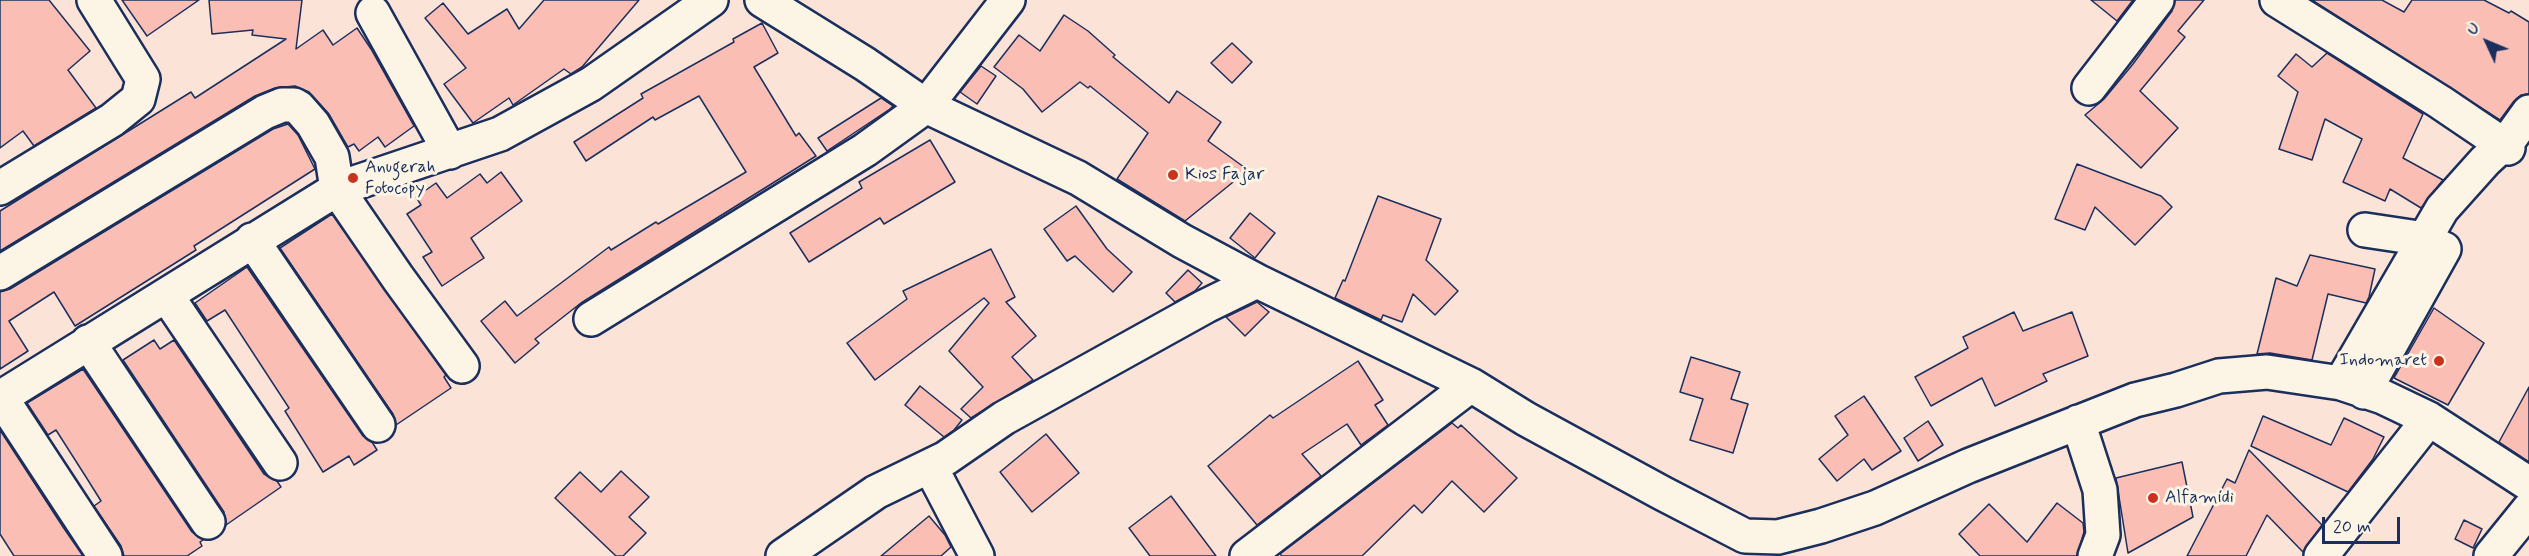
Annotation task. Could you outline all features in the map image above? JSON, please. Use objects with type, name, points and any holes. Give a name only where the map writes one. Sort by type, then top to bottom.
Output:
[{"type":"street","points":[[0,188],[112,120],[138,99],[143,79],[94,0]]},
{"type":"street","points":[[105,556],[0,397],[337,189],[500,134],[591,84],[711,0]]},
{"type":"street","points":[[762,0],[926,105],[1078,178],[1182,241],[1471,385],[1651,488],[1740,546],[1875,508],[1968,466],[2135,400],[2219,376],[2267,372],[2353,388],[2383,398],[2429,419],[2529,484]]},
{"type":"street","points":[[591,319],[865,150],[926,105],[1008,0]]},
{"type":"street","points":[[2089,88],[2157,0]]},
{"type":"street","points":[[2277,0],[2506,144]]},
{"type":"street","points":[[373,13],[450,152]]},
{"type":"street","points":[[0,273],[265,111],[282,105],[294,105],[313,124],[332,157],[337,189],[398,279],[462,366]]},
{"type":"street","points":[[2353,388],[2451,214],[2485,161],[2506,144],[2529,112]]},
{"type":"street","points":[[2365,230],[2434,244]]},
{"type":"street","points":[[252,240],[378,425]]},
{"type":"street","points":[[783,556],[876,492],[946,458],[1004,418],[1257,280]]},
{"type":"street","points":[[167,296],[280,463]]},
{"type":"street","points":[[88,342],[208,522]]},
{"type":"street","points":[[1247,556],[1471,385]]},
{"type":"street","points":[[2321,556],[2429,419]]},
{"type":"street","points":[[2078,422],[2100,490],[2103,535],[2095,556]]},
{"type":"street","points":[[930,466],[977,556]]},
{"type":"street","points":[[2491,556],[2529,508]]},
{"type":"building","points":[[0,0],[49,0],[90,51],[68,70],[96,108],[34,146],[23,131],[0,148]]},
{"type":"building","points":[[122,0],[199,0],[147,36]]},
{"type":"building","points":[[209,0],[302,0],[296,49],[323,30],[333,45],[357,28],[414,126],[385,147],[378,137],[359,151],[354,144],[348,147],[329,114],[309,92],[295,86],[275,88],[255,96],[0,251],[0,211],[191,92],[195,98],[286,39],[252,35],[253,30],[212,34]]},
{"type":"building","points":[[544,0],[639,0],[582,67],[571,74],[564,69],[513,105],[509,98],[473,123],[444,84],[466,68],[425,18],[443,3],[468,34],[507,9],[519,29]]},
{"type":"building","points":[[2091,0],[2133,0],[2117,21]]},
{"type":"building","points":[[2175,0],[2204,0],[2178,31],[2185,37],[2140,91],[2178,128],[2141,168],[2085,115],[2104,99],[2133,64],[2172,11]]},
{"type":"building","points":[[2312,0],[2382,0],[2404,12],[2412,0],[2484,0],[2509,13],[2511,11],[2529,22],[2529,94],[2521,95],[2514,101],[2500,120]]},
{"type":"building","points":[[1064,15],[1088,31],[1115,55],[1113,57],[1169,103],[1177,91],[1221,122],[1208,141],[1248,170],[1185,221],[1117,179],[1148,133],[1090,86],[1088,88],[1080,82],[1042,112],[1023,89],[994,67],[1019,35],[1040,51]]},
{"type":"building","points":[[762,23],[778,53],[754,67],[796,136],[799,133],[816,156],[581,303],[535,339],[539,343],[515,363],[481,321],[505,301],[517,316],[609,247],[611,250],[746,172],[699,96],[655,120],[653,117],[586,161],[574,142],[643,98],[641,94],[734,42],[733,39]]},
{"type":"building","points":[[1232,43],[1252,62],[1232,83],[1211,63]]},
{"type":"building","points":[[2327,53],[2423,114],[2403,158],[2443,180],[2421,208],[2390,189],[2385,201],[2343,182],[2362,139],[2325,119],[2312,160],[2279,149],[2298,92],[2278,76],[2296,54],[2312,67]]},
{"type":"building","points":[[981,66],[996,76],[977,104],[960,92]]},
{"type":"building","points":[[881,98],[893,106],[827,151],[818,138]]},
{"type":"building","points":[[288,124],[298,135],[315,169],[194,246],[196,250],[75,326],[54,292],[9,321],[28,351],[0,369],[0,292],[10,289],[273,129]]},
{"type":"building","points":[[930,140],[955,182],[884,224],[880,218],[809,262],[790,233],[862,188],[859,182]]},
{"type":"building","points":[[2077,164],[2161,196],[2172,207],[2135,245],[2095,207],[2085,230],[2055,219]]},
{"type":"building","points":[[501,172],[522,201],[471,238],[484,258],[442,286],[423,257],[432,252],[407,214],[421,205],[416,197],[436,183],[447,198],[480,174],[487,183]]},
{"type":"building","points":[[1378,196],[1441,219],[1426,260],[1458,291],[1435,315],[1413,294],[1402,322],[1383,315],[1381,320],[1335,298],[1343,280],[1345,281]]},
{"type":"building","points":[[1076,206],[1107,249],[1132,272],[1113,292],[1075,256],[1067,261],[1044,229]]},
{"type":"building","points":[[1250,213],[1275,233],[1255,258],[1230,238]]},
{"type":"building","points":[[332,214],[446,375],[444,377],[451,388],[396,425],[393,414],[280,248]]},
{"type":"building","points":[[991,249],[1015,297],[1006,302],[1036,336],[1012,357],[1033,380],[971,418],[961,409],[983,387],[949,351],[989,303],[984,298],[875,380],[847,343],[907,299],[903,291]]},
{"type":"building","points":[[2310,255],[2375,269],[2366,303],[2328,294],[2312,360],[2270,353],[2257,354],[2276,278],[2297,286]]},
{"type":"building","points":[[247,267],[363,436],[372,442],[377,450],[354,465],[349,456],[323,472],[285,411],[289,408],[225,310],[207,321],[195,303]]},
{"type":"building","points":[[1188,270],[1202,283],[1195,291],[1175,302],[1166,293]]},
{"type":"building","points":[[1257,302],[1269,312],[1245,336],[1226,317]]},
{"type":"building","name":"Indomaret","points":[[2434,308],[2484,343],[2448,405],[2394,378]]},
{"type":"building","points":[[2014,312],[2023,331],[2072,312],[2088,356],[2043,374],[2047,381],[1995,406],[1982,378],[1931,406],[1915,377],[1968,348],[1963,337]]},
{"type":"building","points":[[154,340],[160,349],[174,340],[264,474],[277,481],[281,487],[226,525],[224,512],[123,360]]},
{"type":"building","points":[[1691,357],[1740,372],[1731,399],[1748,404],[1733,453],[1690,440],[1703,399],[1680,392]]},
{"type":"building","points":[[1358,361],[1383,400],[1375,405],[1388,425],[1361,445],[1347,424],[1302,454],[1321,476],[1257,525],[1208,466],[1270,415],[1273,418]]},
{"type":"building","points":[[83,369],[192,532],[203,540],[200,542],[202,546],[187,556],[124,556],[121,546],[94,506],[101,501],[86,477],[56,430],[48,435],[27,403]]},
{"type":"building","points":[[920,386],[962,420],[944,437],[905,405]]},
{"type":"building","points":[[2529,387],[2529,462],[2499,442]]},
{"type":"building","points":[[1864,396],[1901,451],[1872,470],[1864,459],[1837,481],[1819,459],[1848,435],[1835,416]]},
{"type":"building","points":[[2263,416],[2331,445],[2344,418],[2384,437],[2373,459],[2348,492],[2251,446]]},
{"type":"building","points":[[1928,421],[1943,445],[1918,461],[1904,438]]},
{"type":"building","points":[[1452,423],[1458,428],[1461,425],[1517,478],[1484,512],[1452,481],[1422,513],[1414,505],[1362,556],[1282,556],[1280,554]]},
{"type":"building","points":[[0,430],[83,556],[14,556],[0,534]]},
{"type":"building","points":[[1046,434],[1079,473],[1032,512],[1000,472]]},
{"type":"building","points":[[2249,450],[2322,525],[2303,552],[2267,515],[2246,556],[2187,556],[2227,479],[2235,483]]},
{"type":"building","name":"Alfamidi","points":[[2182,462],[2193,517],[2128,553],[2116,478]]},
{"type":"building","points":[[621,471],[649,497],[629,517],[646,533],[623,556],[616,556],[555,498],[580,472],[601,492]]},
{"type":"building","points":[[1171,496],[1216,556],[1150,556],[1129,528]]},
{"type":"building","points":[[2057,503],[2083,523],[2084,532],[2077,556],[1980,556],[1959,534],[1989,504],[2027,542]]},
{"type":"building","points":[[929,516],[945,535],[951,547],[941,556],[881,556]]},
{"type":"building","points":[[2464,520],[2482,529],[2473,548],[2455,539]]},
{"type":"place","name":"Kios Fajar","points":[[1173,175]]},
{"type":"place","name":"Anugerah Fotocopy","points":[[353,178]]},
{"type":"place","name":"Indomaret","points":[[2439,361]]},
{"type":"place","name":"Alfamidi","points":[[2153,498]]}]
